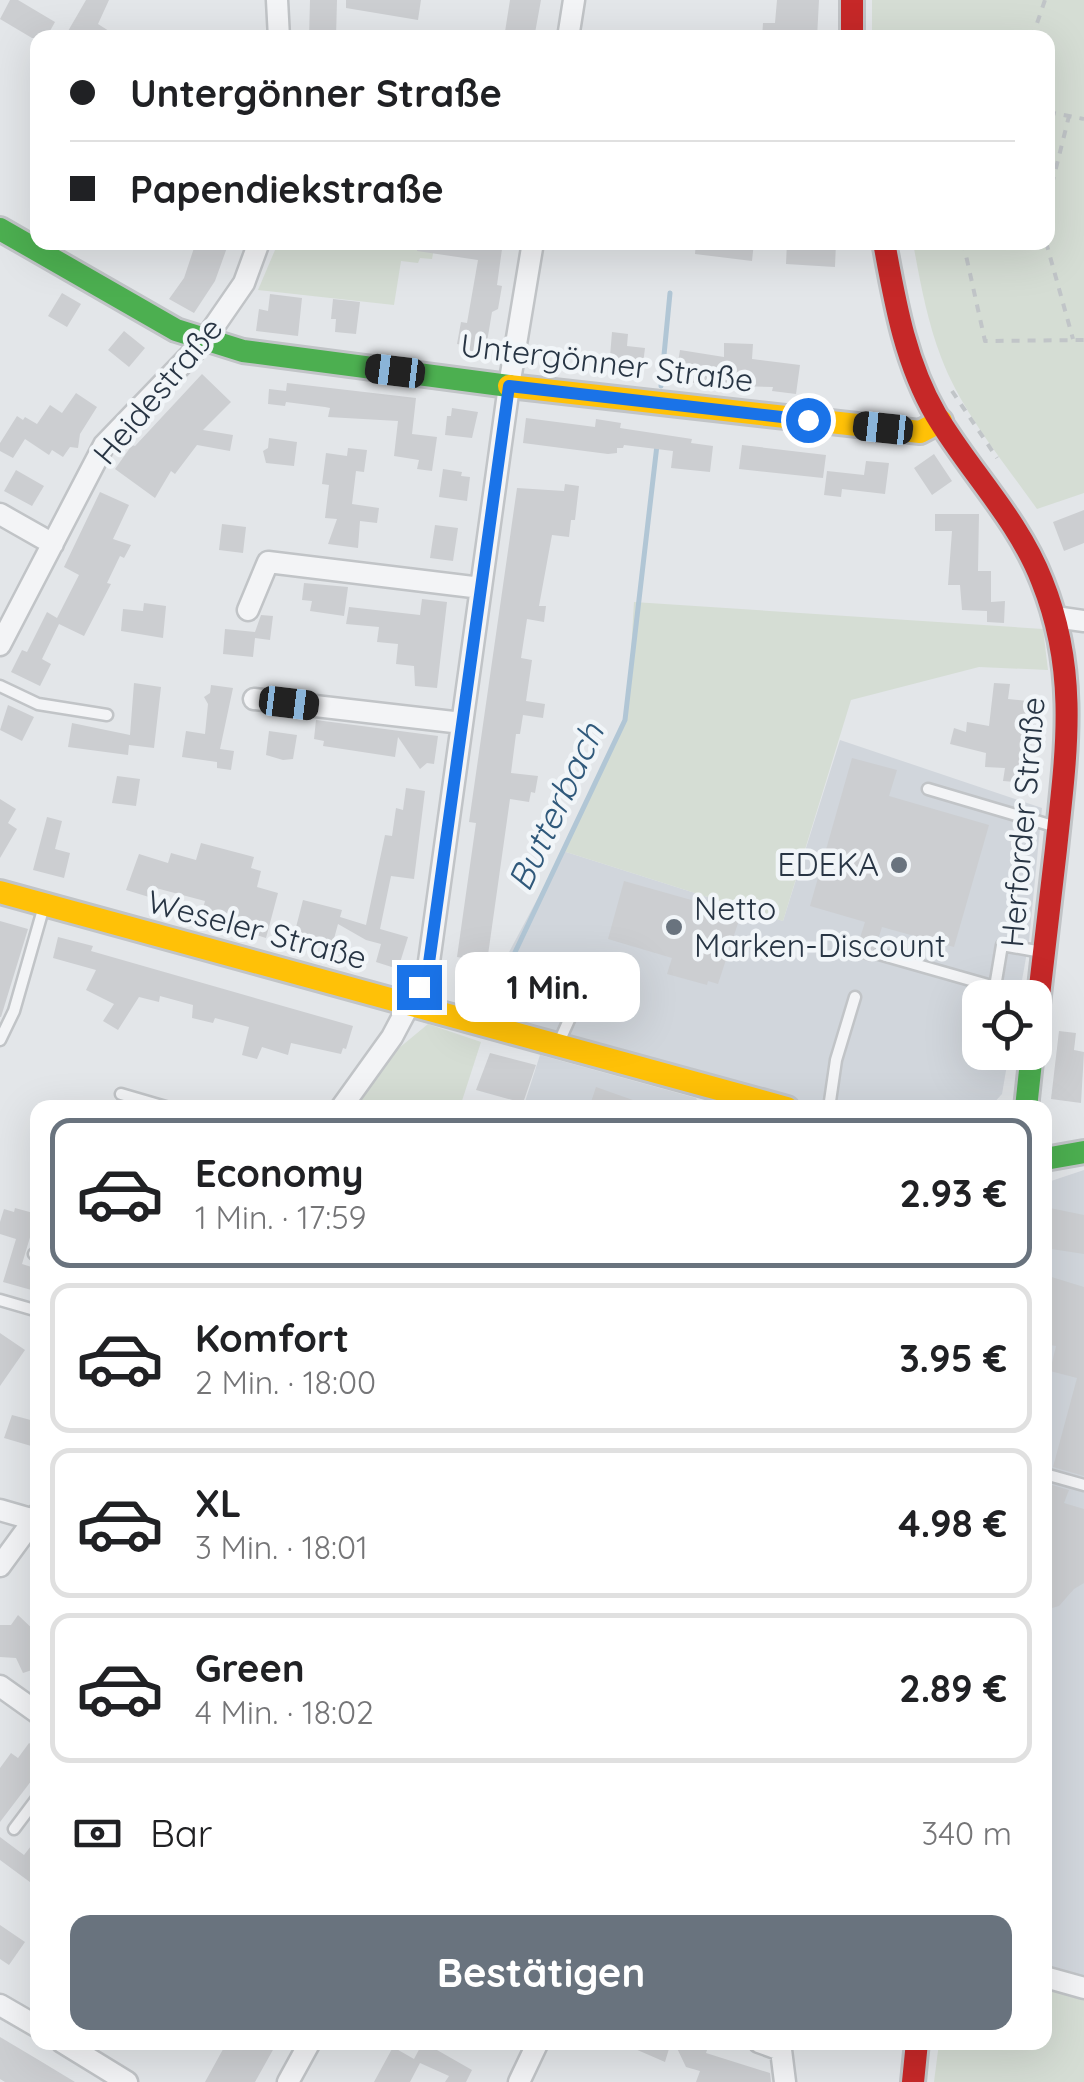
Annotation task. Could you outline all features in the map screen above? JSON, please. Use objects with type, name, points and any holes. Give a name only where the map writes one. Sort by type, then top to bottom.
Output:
[{"type":"street","points":[[277,0],[279,30]]},
{"type":"street","points":[[569,30],[574,0]]},
{"type":"street","points":[[852,0],[852,30]]},
{"type":"street","name":"Untergönner Straße","points":[[0,230],[30,247]]},
{"type":"street","name":"Untergönner Straße","points":[[35,250],[176,330],[242,350],[509,386],[920,432],[941,420]]},
{"type":"street","name":"Heidestraße","points":[[0,645],[104,445],[204,341],[244,283],[256,250]]},
{"type":"street","points":[[346,1100],[392,1037],[428,970],[509,386],[532,250]]},
{"type":"street","name":"Herforder Straße","points":[[886,250],[904,340],[915,372],[941,420],[1023,542],[1044,582],[1055,617],[1069,693],[1041,980]]},
{"type":"street","points":[[0,514],[52,544]]},
{"type":"street","points":[[248,610],[268,562],[481,588]]},
{"type":"street","points":[[1055,617],[1084,621]]},
{"type":"street","points":[[254,699],[462,723]]},
{"type":"street","name":"Weseler Straße","points":[[0,892],[557,1045],[718,1099]]},
{"type":"street","points":[[1027,1100],[1030,1070]]},
{"type":"street","points":[[1052,1159],[1084,1152]]},
{"type":"street","points":[[0,1510],[30,1518]]},
{"type":"street","points":[[0,1566],[30,1527]]},
{"type":"street","points":[[0,1686],[30,1708]]},
{"type":"street","points":[[1052,1979],[1084,1988]]},
{"type":"street","points":[[0,2004],[30,2022]]},
{"type":"street","points":[[75,2050],[127,2082]]},
{"type":"street","points":[[288,2082],[306,2050]]},
{"type":"street","points":[[519,2082],[534,2050]]},
{"type":"street","points":[[782,2050],[785,2082]]},
{"type":"street","points":[[913,2082],[917,2050]]},
{"type":"lane","points":[[0,686],[43,705],[107,714]]},
{"type":"lane","points":[[928,789],[1058,827]]},
{"type":"lane","points":[[0,1040],[14,1011],[44,905]]},
{"type":"lane","points":[[879,954],[995,987],[1002,945],[1044,952]]},
{"type":"lane","points":[[557,1045],[594,964]]},
{"type":"lane","points":[[829,1100],[836,1060],[855,997]]},
{"type":"lane","points":[[121,1094],[142,1100]]},
{"type":"lane","points":[[0,1300],[30,1309]]},
{"type":"lane","points":[[1052,1476],[1084,1484]]},
{"type":"lane","points":[[14,1828],[30,1807]]},
{"type":"path","points":[[1035,30],[1045,0]]},
{"type":"path","points":[[1055,113],[1084,119]]},
{"type":"path","points":[[1055,172],[1069,116]]},
{"type":"path","points":[[965,250],[985,341],[1084,340]]},
{"type":"path","points":[[1048,250],[1073,340]]},
{"type":"path","points":[[944,378],[998,459]]},
{"type":"shaded area","points":[[872,0],[1084,0],[1084,493],[1037,509],[984,436],[941,357],[914,250],[1055,250],[1055,30],[872,30]]},
{"type":"shaded area","points":[[275,250],[434,250],[432,259],[420,258],[418,263],[401,261],[394,305],[258,290]]},
{"type":"shaded area","points":[[634,602],[1043,629],[1048,670],[979,667],[851,700],[783,921],[563,851],[627,719]]},
{"type":"shaded area","points":[[840,740],[1042,808],[1022,980],[962,980],[962,1070],[1006,1070],[1002,1094],[996,1100],[798,1100],[477,1012],[563,851],[783,921]]},
{"type":"shaded area","points":[[428,1024],[481,1042],[462,1100],[356,1100],[387,1058]]},
{"type":"shaded area","points":[[540,1055],[697,1100],[526,1100]]},
{"type":"shaded area","points":[[1084,1170],[1084,1999],[1052,1989],[1052,1181]]},
{"type":"shaded area","points":[[1052,1989],[1084,1999],[1084,2082],[934,2082],[938,2050],[1052,2050]]},
{"type":"building","points":[[10,0],[18,0],[55,22],[50,30],[30,30],[30,37],[0,19]]},
{"type":"building","points":[[86,0],[109,0],[98,24],[107,30],[69,30]]},
{"type":"building","points":[[310,0],[337,0],[336,30],[309,30]]},
{"type":"building","points":[[346,0],[421,0],[418,20],[346,8]]},
{"type":"building","points":[[510,0],[541,0],[536,30],[505,30]]},
{"type":"building","points":[[777,0],[819,0],[817,30],[763,30],[763,23],[775,23]]},
{"type":"building","points":[[193,250],[226,250],[215,281],[194,313],[169,299],[184,278]]},
{"type":"building","points":[[502,250],[497,285],[502,286],[498,309],[492,312],[486,348],[479,347],[479,352],[464,350],[464,345],[457,344],[461,322],[467,323],[478,260],[417,251]]},
{"type":"building","points":[[695,250],[753,250],[752,261],[695,254]]},
{"type":"building","points":[[787,250],[836,250],[835,267],[786,264]]},
{"type":"building","points":[[62,293],[81,304],[67,327],[48,316]]},
{"type":"building","points":[[270,294],[302,298],[298,336],[256,331],[259,309],[268,311]]},
{"type":"building","points":[[333,299],[360,302],[356,334],[335,332],[336,319],[331,319]]},
{"type":"building","points":[[124,331],[145,348],[129,367],[108,350]]},
{"type":"building","points":[[612,332],[628,334],[627,346],[645,348],[637,373],[609,369]]},
{"type":"building","points":[[724,343],[753,344],[752,359],[800,365],[796,394],[772,391],[773,387],[675,380],[680,350],[724,357]]},
{"type":"building","points":[[202,374],[231,402],[203,430],[233,435],[230,451],[197,445],[175,474],[171,471],[155,498],[115,469],[132,445]]},
{"type":"building","points":[[287,383],[416,398],[412,434],[437,437],[432,471],[417,469],[419,460],[394,456],[398,421],[328,417],[330,408],[286,402],[285,406],[268,404],[269,389],[286,391]]},
{"type":"building","points":[[76,393],[97,407],[80,434],[78,448],[70,447],[63,457],[52,450],[49,455],[25,439],[13,458],[0,451],[0,443],[17,416],[37,424],[50,405],[62,413]]},
{"type":"building","points":[[452,408],[478,412],[472,438],[445,435]]},
{"type":"building","points":[[526,418],[595,427],[596,419],[621,423],[620,428],[692,439],[691,443],[713,446],[710,472],[671,468],[673,451],[624,445],[617,448],[617,453],[608,454],[523,443]]},
{"type":"building","points":[[269,438],[297,442],[294,466],[266,463],[263,451],[268,448]]},
{"type":"building","points":[[742,445],[826,455],[823,478],[739,469]]},
{"type":"building","points":[[348,448],[367,450],[364,472],[356,471],[352,504],[379,508],[377,523],[360,521],[358,548],[328,544],[337,519],[325,518],[329,485],[322,484],[326,453],[347,456]]},
{"type":"building","points":[[934,454],[952,481],[932,495],[914,468]]},
{"type":"building","points":[[866,461],[889,463],[885,494],[842,489],[841,497],[824,495],[827,471],[864,475]]},
{"type":"building","points":[[443,469],[470,477],[467,501],[439,497]]},
{"type":"building","points":[[16,470],[44,486],[32,506],[4,491]]},
{"type":"building","points":[[565,484],[579,486],[575,520],[571,520],[569,537],[552,535],[539,606],[546,606],[544,622],[527,619],[521,658],[532,660],[526,701],[545,704],[543,718],[523,715],[520,734],[516,734],[511,773],[538,776],[535,793],[531,792],[529,802],[510,799],[487,962],[457,957],[476,823],[469,822],[517,488],[564,491]]},
{"type":"building","points":[[100,492],[129,505],[113,539],[131,545],[124,558],[120,556],[107,583],[111,584],[84,636],[59,624],[42,659],[51,664],[40,686],[11,672],[22,650],[27,652],[47,612],[57,618],[79,575],[64,567]]},
{"type":"building","points":[[1084,510],[1084,543],[1064,551],[1053,522]]},
{"type":"building","points":[[935,514],[979,514],[978,571],[991,571],[991,602],[1005,601],[1004,623],[987,622],[987,611],[962,610],[960,585],[948,585],[952,531],[935,531]]},
{"type":"building","points":[[222,524],[246,527],[243,553],[219,550]]},
{"type":"building","points":[[435,525],[458,528],[453,561],[430,558]]},
{"type":"building","points":[[304,583],[348,587],[344,616],[310,611],[312,601],[302,600]]},
{"type":"building","points":[[422,599],[447,602],[437,688],[415,686],[414,666],[396,664],[398,644],[377,642],[379,627],[346,624],[349,607],[420,615]]},
{"type":"building","points":[[144,603],[166,606],[163,638],[121,631],[123,609],[143,611]]},
{"type":"building","points":[[261,615],[273,616],[270,640],[255,638],[253,657],[223,654],[225,629],[255,632]]},
{"type":"building","points":[[134,683],[161,687],[154,748],[129,745],[128,755],[68,747],[72,723],[130,735]]},
{"type":"building","points":[[994,683],[1010,684],[1008,699],[1036,702],[1030,756],[1035,757],[1032,784],[1027,783],[1019,795],[1015,782],[1003,781],[1005,768],[985,767],[986,753],[950,744],[954,728],[966,732],[967,722],[989,726]]},
{"type":"building","points":[[211,685],[233,688],[220,749],[234,751],[231,770],[217,768],[217,762],[182,757],[186,731],[205,734],[208,704],[204,697],[210,693]]},
{"type":"building","points":[[8,705],[34,717],[22,741],[0,730]]},
{"type":"building","points":[[316,720],[438,736],[434,764],[427,763],[420,769],[398,737],[395,757],[323,746],[324,741],[314,739]]},
{"type":"building","points":[[269,731],[297,735],[293,759],[266,755]]},
{"type":"building","name":"EDEKA","points":[[852,758],[897,770],[889,796],[989,825],[954,947],[882,927],[871,951],[871,962],[854,957],[865,922],[810,906]]},
{"type":"building","points":[[117,776],[140,779],[136,806],[112,803]]},
{"type":"building","points":[[406,788],[425,791],[414,879],[391,876],[380,929],[408,937],[398,969],[376,962],[381,944],[338,924],[332,946],[294,935],[303,900],[342,910],[340,917],[366,925],[385,835],[392,836],[396,808],[403,810]]},
{"type":"building","points":[[0,799],[16,809],[8,823],[17,829],[0,858]]},
{"type":"building","points":[[47,817],[62,821],[55,849],[70,853],[64,878],[33,870]]},
{"type":"building","points":[[201,843],[254,857],[251,868],[261,871],[257,887],[278,893],[266,938],[243,931],[246,923],[202,912],[205,901],[152,887],[149,897],[126,890],[139,854],[168,863],[171,853],[196,860]]},
{"type":"building","name":"Netto Marken-Discount","points":[[624,881],[741,914],[718,984],[708,981],[707,985],[667,974],[672,958],[608,939]]},
{"type":"building","points":[[0,921],[28,929],[1,1017],[0,1017]]},
{"type":"building","points":[[58,937],[93,946],[91,951],[353,1026],[346,1049],[341,1054],[291,1043],[288,1055],[262,1047],[257,1059],[242,1055],[249,1027],[215,1018],[213,1023],[192,1018],[193,1005],[160,996],[159,1002],[139,997],[118,1030],[103,1021],[114,1004],[86,990],[96,970],[53,958]]},
{"type":"building","points":[[1059,1031],[1076,1033],[1074,1050],[1084,1052],[1081,1103],[1051,1099]]},
{"type":"building","points":[[490,1053],[536,1065],[524,1100],[476,1090]]},
{"type":"building","points":[[596,1087],[633,1100],[592,1100]]},
{"type":"building","points":[[15,1208],[30,1212],[30,1237],[22,1264],[30,1266],[30,1290],[3,1282],[16,1239],[0,1234],[0,1222],[4,1209],[14,1212]]},
{"type":"building","points":[[1052,1208],[1084,1215],[1084,1254],[1052,1249]]},
{"type":"building","points":[[1052,1277],[1084,1287],[1084,1476],[1053,1467],[1077,1378],[1052,1372],[1056,1346],[1052,1345]]},
{"type":"building","points":[[0,1333],[25,1350],[0,1386]]},
{"type":"building","points":[[12,1415],[30,1420],[30,1446],[4,1438]]},
{"type":"building","points":[[1052,1485],[1069,1490],[1064,1503],[1084,1509],[1084,1583],[1052,1608]]},
{"type":"building","points":[[18,1615],[30,1626],[30,1671],[23,1673],[16,1658],[0,1657],[0,1625],[11,1625]]},
{"type":"building","points":[[30,1744],[30,1783],[0,1822],[0,1768],[11,1753],[18,1758]]},
{"type":"building","points":[[0,1837],[24,1855],[30,1847],[30,1882],[0,1860]]},
{"type":"building","points":[[0,1925],[25,1942],[9,1965],[0,1959]]},
{"type":"building","points":[[0,2037],[75,2082],[0,2079]]},
{"type":"building","points":[[223,2050],[273,2050],[255,2082],[205,2082]]},
{"type":"building","points":[[391,2050],[414,2059],[419,2050],[437,2050],[472,2070],[466,2082],[445,2082],[449,2076],[420,2063],[410,2082],[374,2082]]},
{"type":"building","points":[[637,2050],[669,2050],[665,2062]]},
{"type":"building","points":[[678,2050],[707,2050],[706,2053],[770,2073],[771,2082],[696,2082],[700,2071],[686,2067]]},
{"type":"waterway","name":"Butterbach","points":[[661,386],[670,293]]},
{"type":"waterway","name":"Butterbach","points":[[490,1005],[625,720],[657,445]]},
{"type":"traffic: fast","points":[[0,229],[30,246]]},
{"type":"traffic: fast","points":[[37,250],[176,330],[243,351],[509,386]]},
{"type":"traffic: fast","points":[[1027,1100],[1030,1070]]},
{"type":"traffic: fast","points":[[1052,1158],[1084,1152]]},
{"type":"traffic: slow","points":[[509,386],[920,432],[941,421]]},
{"type":"traffic: slow","points":[[0,892],[758,1100]]},
{"type":"traffic: jam","points":[[852,0],[852,30]]},
{"type":"traffic: jam","points":[[885,250],[902,331],[925,395],[1020,537],[1054,615],[1065,681],[1066,747],[1041,980]]},
{"type":"traffic: jam","points":[[913,2082],[916,2050]]},
{"type":"place","name":"EDEKA","points":[[899,865]]},
{"type":"place","name":"Netto Marken-Discount","points":[[674,927]]},
{"type":"route","points":[[419,987],[428,970],[509,386],[808,420]]}]
